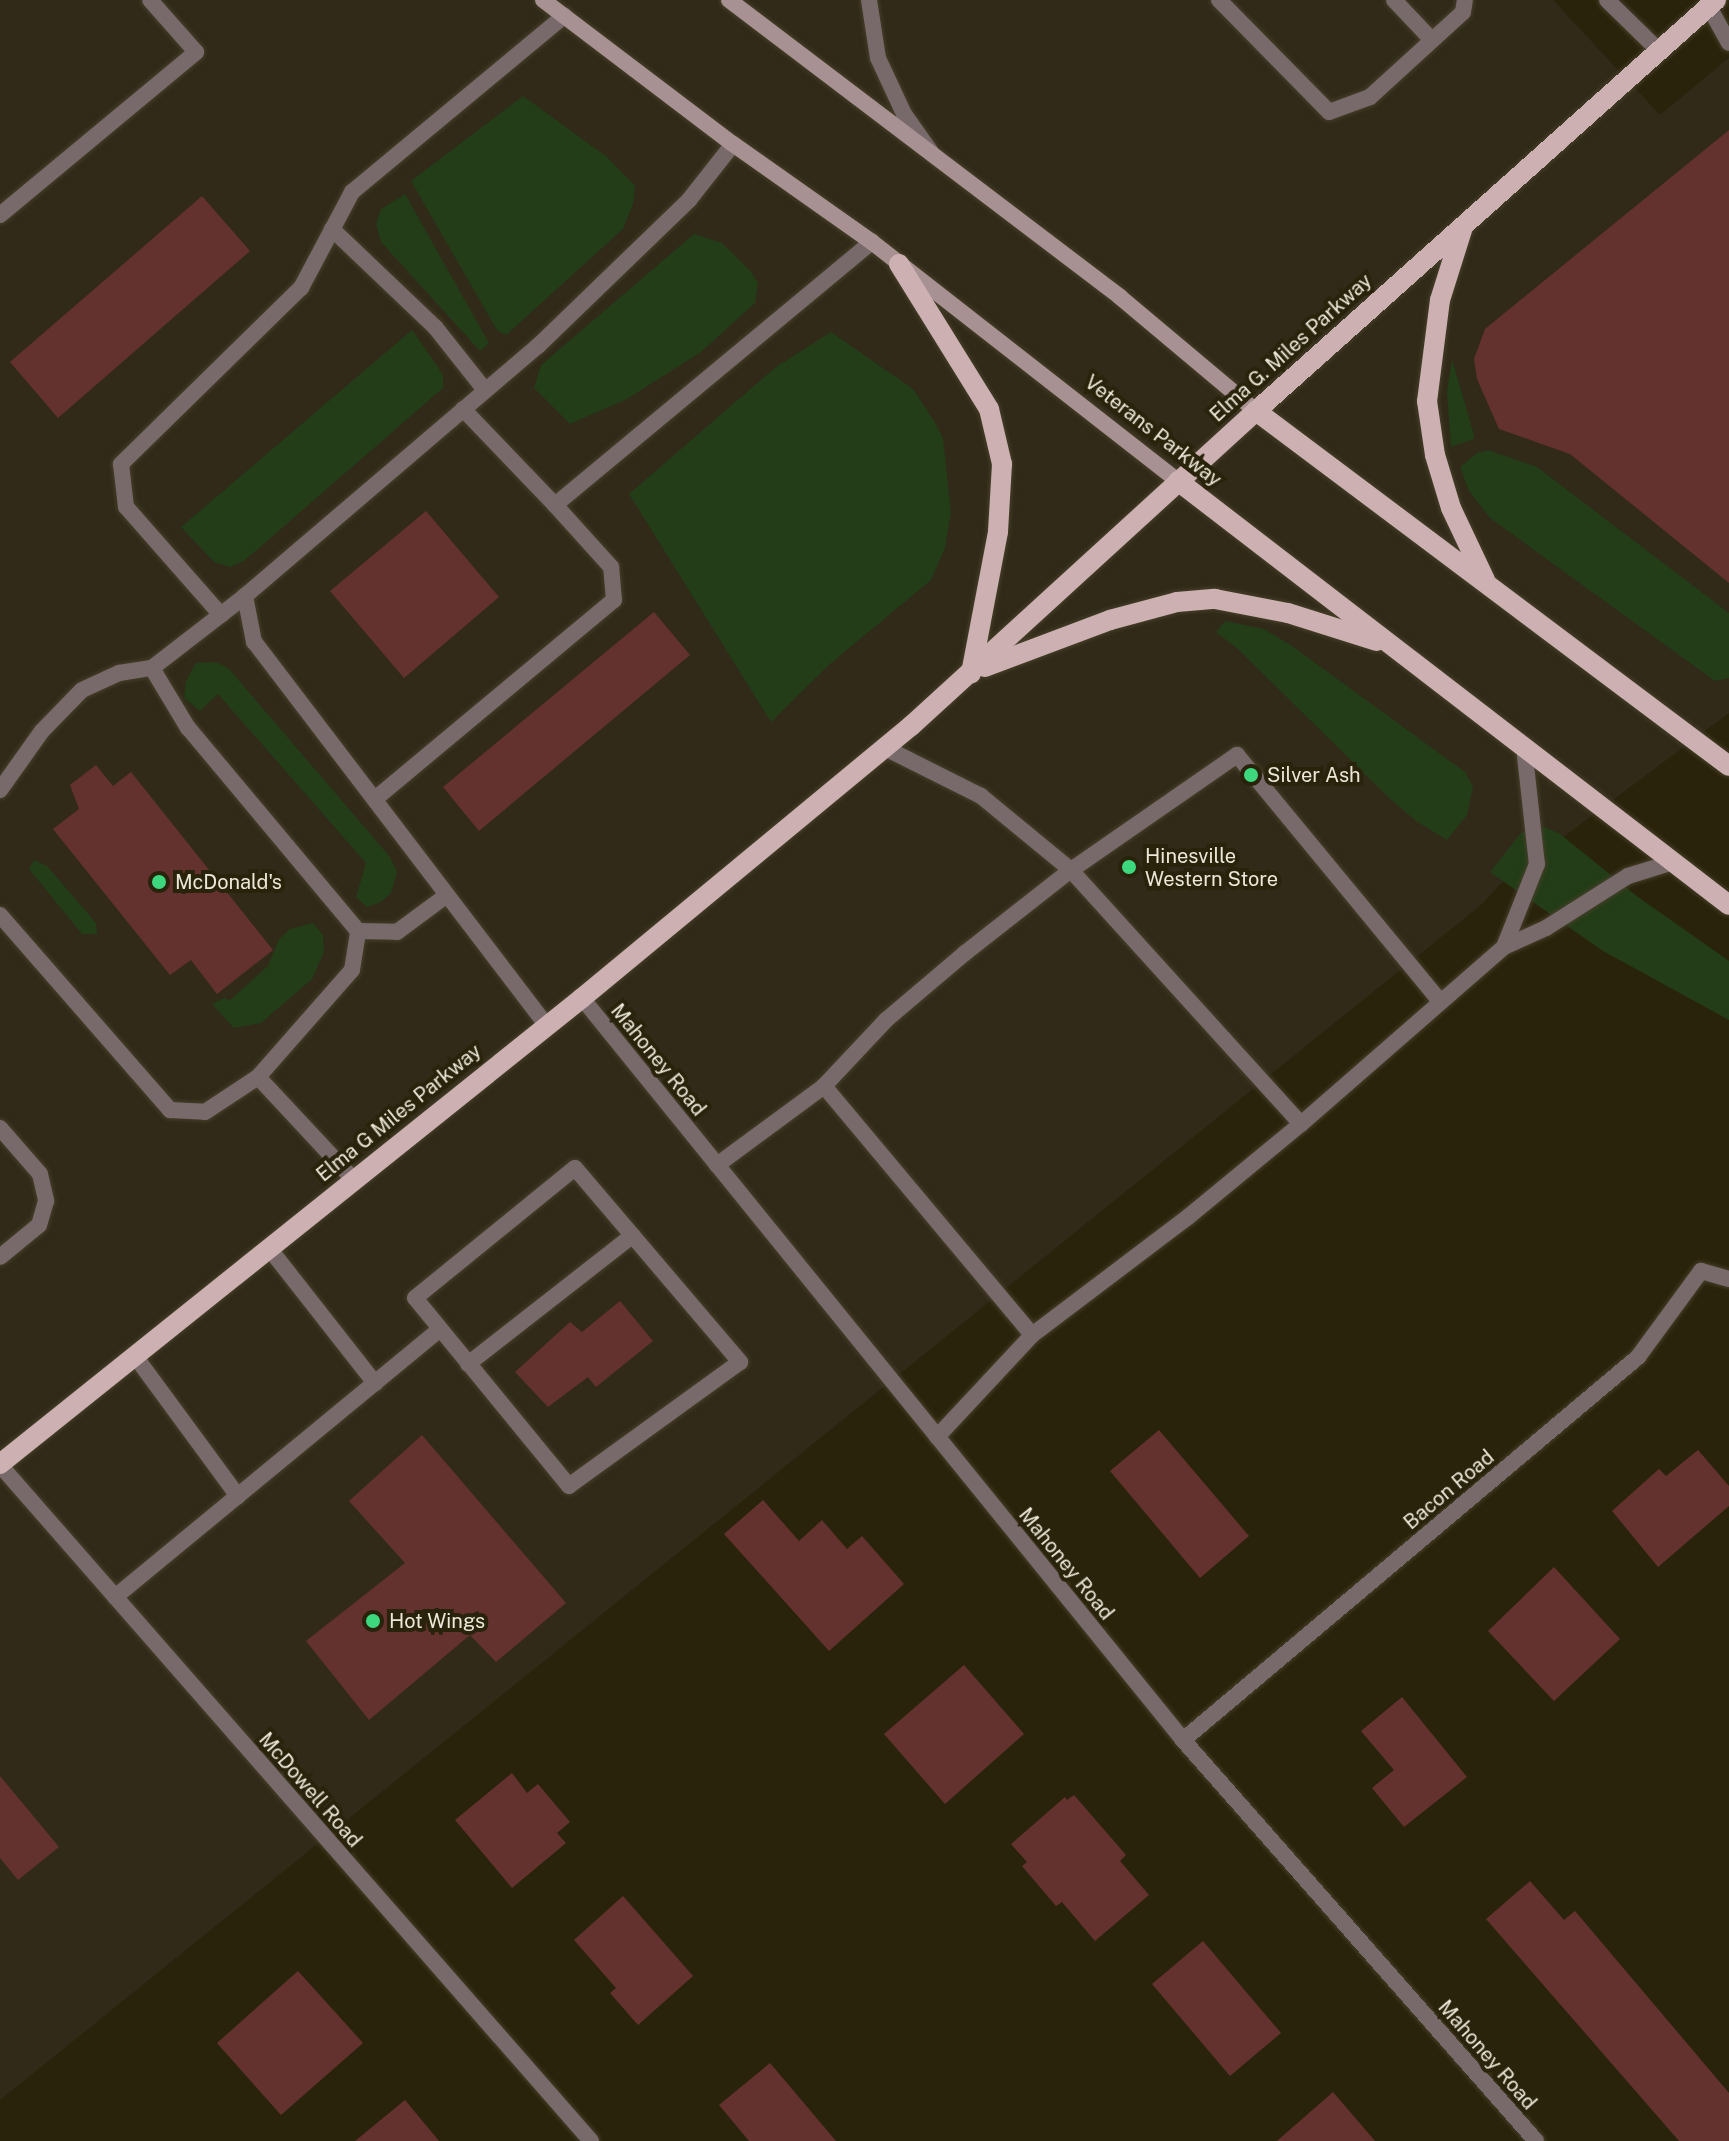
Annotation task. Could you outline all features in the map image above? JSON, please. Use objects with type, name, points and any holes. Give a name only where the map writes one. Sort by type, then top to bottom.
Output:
[{"type":"main road","name":"Veterans Parkway","points":[[543,0],[733,144],[872,242],[1729,905]]},
{"type":"main road","points":[[729,0],[1120,297],[1256,411],[1729,766]]},
{"type":"main road","name":"Elma G. Miles Parkway","points":[[826,796],[971,673],[1178,481],[1712,3]]},
{"type":"main road","points":[[1463,226],[1440,300],[1427,401],[1435,455],[1451,508],[1486,584]]},
{"type":"main road","points":[[899,264],[989,409],[1002,464],[998,532],[971,673]]},
{"type":"main road","points":[[971,673],[1097,624],[1177,602],[1215,599],[1288,613],[1391,646]]},
{"type":"main road","name":"Elma G Miles Parkway","points":[[0,1464],[582,998],[826,796]]},
{"type":"street","points":[[0,215],[196,52],[150,0]]},
{"type":"street","points":[[869,0],[878,58],[904,114],[937,159]]},
{"type":"street","points":[[1219,0],[1329,112],[1370,97],[1463,12],[1465,0]]},
{"type":"street","points":[[1394,0],[1432,40]]},
{"type":"street","points":[[1607,0],[1659,51]]},
{"type":"street","points":[[1712,3],[1729,43]]},
{"type":"street","points":[[221,615],[126,507],[121,464],[301,288],[352,192],[481,89],[564,16]]},
{"type":"street","points":[[0,790],[42,731],[82,690],[119,673],[152,668],[245,596],[538,346],[689,200],[733,144]]},
{"type":"street","points":[[332,229],[435,327],[485,390]]},
{"type":"street","points":[[555,505],[872,242]]},
{"type":"street","points":[[375,799],[614,600],[611,567],[463,409]]},
{"type":"street","points":[[245,596],[254,642],[547,1026]]},
{"type":"street","points":[[152,668],[188,728],[358,931],[397,932],[447,895]]},
{"type":"street","points":[[1504,947],[1537,864],[1524,747]]},
{"type":"street","points":[[885,748],[981,796],[1071,870],[1301,1124]]},
{"type":"street","points":[[717,1165],[824,1086],[886,1020],[1071,870],[1237,755],[1440,1001]]},
{"type":"street","points":[[937,1437],[1032,1335],[1188,1217],[1301,1124],[1504,947],[1546,928],[1628,876],[1673,862]]},
{"type":"street","points":[[0,915],[170,1110],[205,1112],[258,1077],[352,970],[358,931]]},
{"type":"street","name":"Mahoney Road","points":[[582,998],[1183,1740],[1536,2141]]},
{"type":"street","points":[[258,1077],[354,1180]]},
{"type":"street","points":[[824,1086],[1032,1335]]},
{"type":"street","points":[[0,1128],[40,1174],[46,1201],[39,1225],[0,1257]]},
{"type":"street","points":[[575,1168],[740,1362],[569,1486],[440,1329],[415,1298],[575,1168]]},
{"type":"street","points":[[468,1364],[633,1235]]},
{"type":"street","points":[[269,1248],[375,1383]]},
{"type":"street","name":"Bacon Road","points":[[1183,1740],[1638,1357],[1701,1271],[1729,1279]]},
{"type":"street","points":[[115,1597],[440,1329]]},
{"type":"street","points":[[135,1356],[238,1496]]},
{"type":"street","name":"McDowell Road","points":[[0,1464],[591,2141]]},
{"type":"shaded area","points":[[0,0],[1553,0],[1660,115],[1729,58],[1729,713],[1498,886],[1482,904],[0,2100]]},
{"type":"green space","points":[[523,96],[607,157],[635,186],[633,204],[623,229],[506,335],[497,330],[411,181]]},
{"type":"green space","points":[[405,194],[489,343],[480,351],[381,242],[376,224],[381,209]]},
{"type":"green space","points":[[694,234],[722,243],[751,272],[758,283],[755,303],[701,352],[627,399],[570,424],[534,388],[541,365]]},
{"type":"green space","points":[[412,330],[443,376],[443,388],[244,561],[230,567],[214,562],[181,527]]},
{"type":"green space","points":[[831,332],[913,389],[943,438],[951,512],[945,548],[931,580],[830,664],[771,722],[629,494],[776,367]]},
{"type":"green space","points":[[1452,359],[1474,439],[1451,447],[1447,391]]},
{"type":"green space","points":[[1488,450],[1537,467],[1729,613],[1729,678],[1715,681],[1490,518],[1469,491],[1460,467],[1477,453]]},
{"type":"green space","points":[[1225,621],[1264,629],[1292,646],[1465,772],[1473,786],[1467,815],[1447,840],[1416,821],[1387,796],[1239,650],[1216,632]]},
{"type":"green space","points":[[216,662],[229,669],[390,857],[397,872],[391,893],[381,902],[367,907],[356,897],[366,863],[218,694],[200,711],[184,698],[186,681],[196,663]]},
{"type":"green space","points":[[1542,826],[1560,834],[1638,897],[1729,961],[1729,1020],[1603,951],[1490,872],[1521,833]]},
{"type":"green space","points":[[34,860],[47,866],[96,923],[97,934],[82,934],[29,869]]},
{"type":"green space","points":[[313,923],[323,935],[324,952],[312,979],[261,1023],[234,1028],[212,1004],[224,998],[230,1000],[268,966],[279,939],[290,929]]},
{"type":"building","points":[[1729,130],[1729,583],[1570,454],[1499,429],[1477,379],[1474,359],[1485,329]]},
{"type":"building","points":[[202,196],[250,251],[58,418],[10,362]]},
{"type":"building","points":[[426,511],[499,597],[404,678],[330,591]]},
{"type":"building","points":[[654,612],[690,655],[479,831],[443,787]]},
{"type":"building","points":[[96,765],[113,786],[131,772],[273,950],[217,994],[191,960],[170,975],[53,829],[79,809],[70,785]]},
{"type":"building","points":[[620,1301],[653,1341],[596,1387],[588,1377],[548,1407],[515,1372],[570,1322],[582,1332]]},
{"type":"building","points":[[1159,1430],[1249,1536],[1200,1578],[1110,1471]]},
{"type":"building","points":[[422,1435],[566,1603],[496,1662],[470,1635],[369,1720],[306,1641],[405,1563],[349,1501]]},
{"type":"building","points":[[1698,1450],[1729,1486],[1729,1506],[1658,1567],[1612,1511],[1659,1469],[1666,1476]]},
{"type":"building","points":[[763,1500],[799,1541],[822,1520],[847,1549],[862,1536],[904,1584],[829,1651],[724,1534]]},
{"type":"building","points":[[1554,1567],[1620,1639],[1554,1701],[1488,1631]]},
{"type":"building","points":[[964,1665],[1024,1734],[945,1804],[884,1734]]},
{"type":"building","points":[[1402,1697],[1467,1777],[1404,1827],[1372,1788],[1394,1770],[1361,1731]]},
{"type":"building","points":[[512,1773],[527,1793],[538,1784],[570,1822],[557,1833],[566,1843],[512,1888],[455,1820]]},
{"type":"building","points":[[0,1776],[59,1847],[18,1880],[0,1858]]},
{"type":"building","points":[[1074,1795],[1126,1855],[1120,1861],[1149,1895],[1095,1941],[1062,1902],[1056,1906],[1022,1866],[1027,1862],[1011,1844],[1065,1797],[1067,1800]]},
{"type":"building","points":[[1530,1881],[1564,1920],[1575,1911],[1729,2093],[1729,2141],[1679,2141],[1486,1919]]},
{"type":"building","points":[[623,1896],[693,1976],[638,2025],[610,1993],[616,1988],[574,1940]]},
{"type":"building","points":[[1203,1941],[1281,2033],[1230,2076],[1152,1984]]},
{"type":"building","points":[[298,1971],[363,2043],[281,2115],[217,2043]]},
{"type":"building","points":[[770,2063],[836,2141],[749,2141],[719,2105]]},
{"type":"building","points":[[1333,2092],[1375,2141],[1277,2141]]},
{"type":"building","points":[[405,2100],[439,2141],[355,2141]]},
{"type":"place","name":"Silver Ash","points":[[1251,775]]},
{"type":"place","name":"Hinesville Western Store","points":[[1129,867]]},
{"type":"place","name":"McDonald's","points":[[159,882]]},
{"type":"place","name":"Hot Wings","points":[[373,1621]]}]
